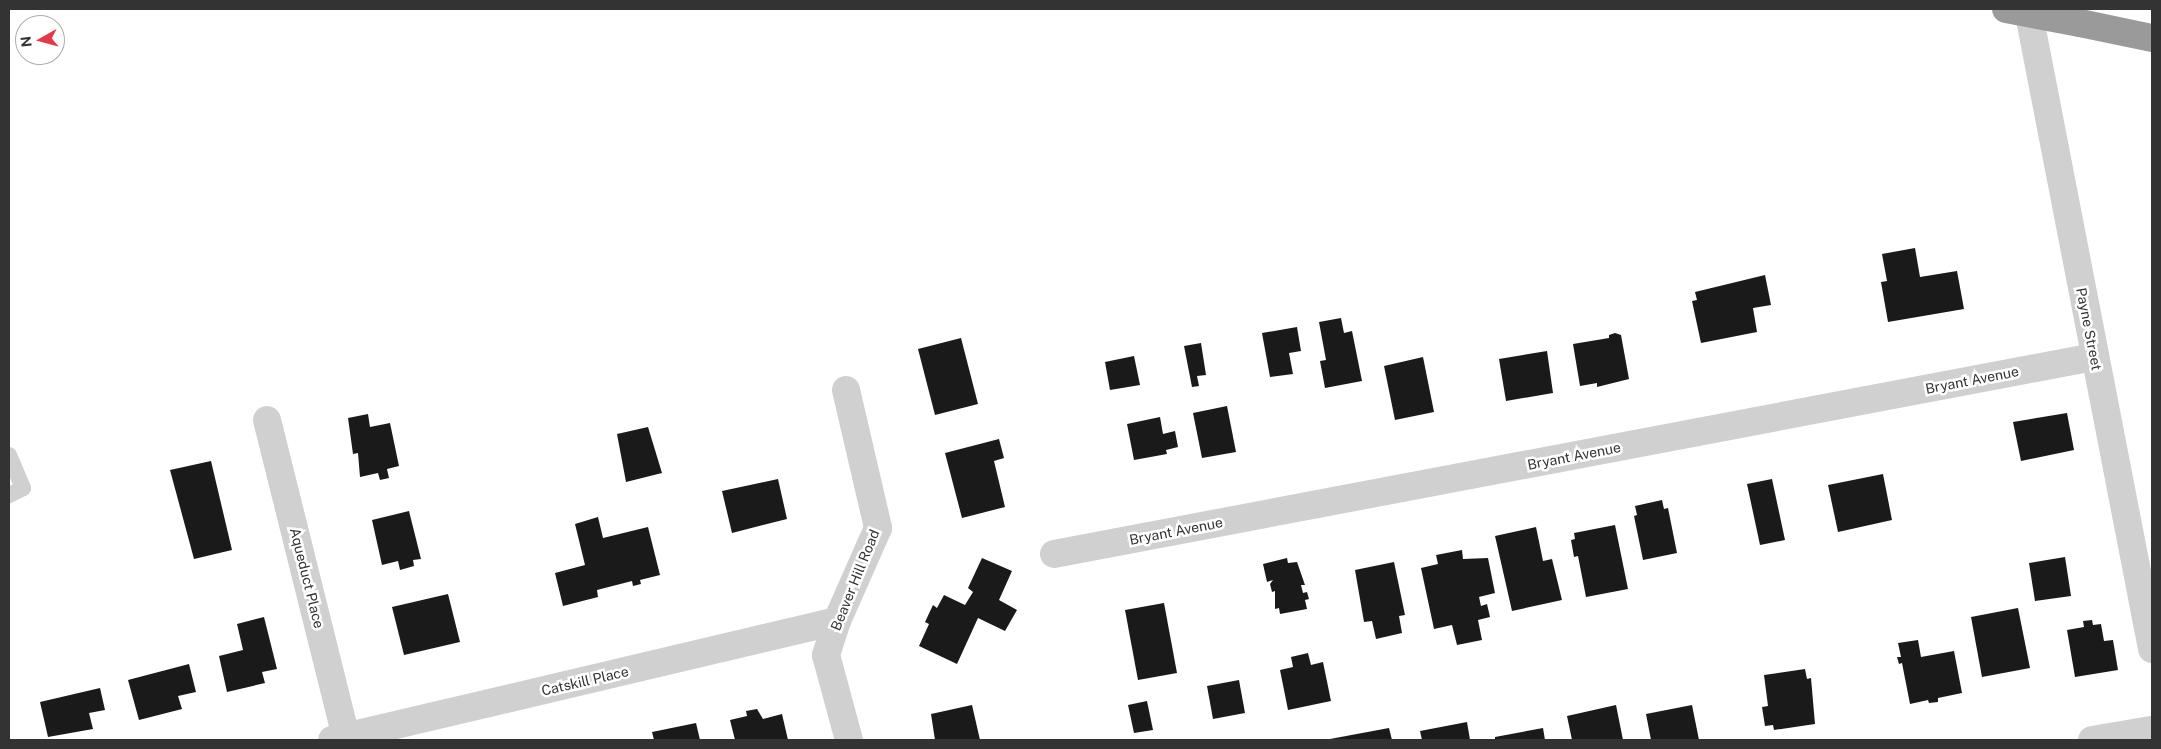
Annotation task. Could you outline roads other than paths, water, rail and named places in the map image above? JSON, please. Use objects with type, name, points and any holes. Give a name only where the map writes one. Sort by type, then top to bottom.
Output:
[{"type":"highway","points":[[2006,9],[2152,38]]},
{"type":"street","name":"Payne Street","points":[[2028,9],[2152,649]]},
{"type":"street","name":"Bryant Avenue","points":[[1054,554],[2094,357]]},
{"type":"street","name":"Beaver Hill Road","points":[[846,390],[878,528],[837,621],[826,655],[849,740]]},
{"type":"street","name":"Aqueduct Place","points":[[267,420],[339,738]]},
{"type":"street","name":"Catskill Place","points":[[339,738],[837,621]]},
{"type":"street","points":[[2092,740],[2152,730]]},
{"type":"lane","points":[[9,455],[23,488],[9,495]]}]
